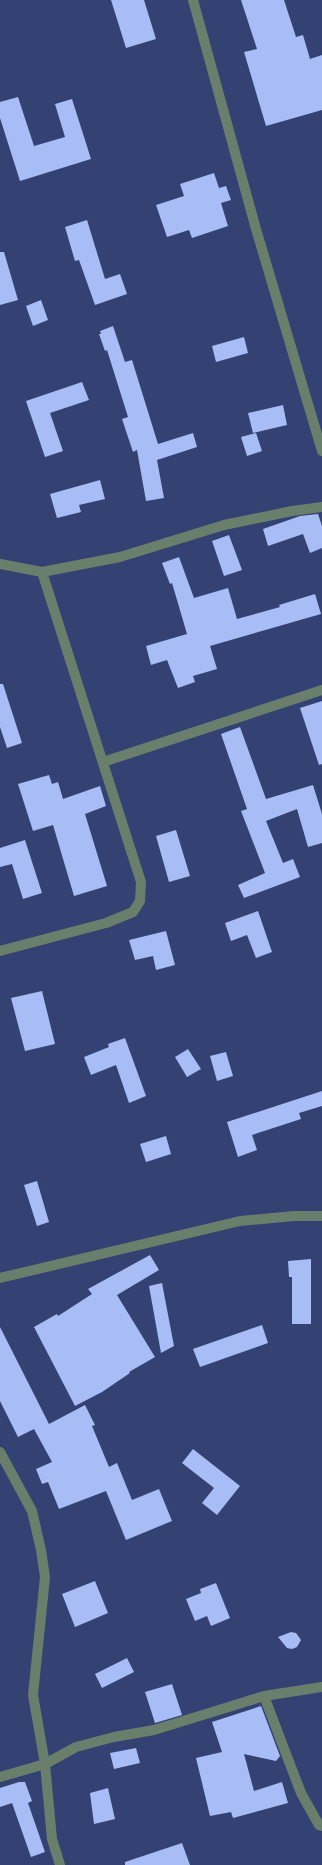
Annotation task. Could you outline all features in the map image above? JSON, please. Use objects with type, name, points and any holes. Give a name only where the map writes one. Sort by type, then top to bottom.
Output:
[{"type":"street","points":[[193,0],[256,229],[322,451]]},
{"type":"street","points":[[0,564],[42,572],[120,557],[224,525],[292,511],[322,507]]},
{"type":"street","points":[[0,951],[106,923],[133,912],[140,901],[140,882],[42,572]]},
{"type":"street","points":[[103,762],[322,690]]},
{"type":"street","points":[[0,1278],[240,1221],[294,1216],[322,1216]]},
{"type":"street","points":[[0,1452],[32,1511],[41,1550],[45,1577],[33,1695],[45,1764],[52,1839],[60,1865]]},
{"type":"street","points":[[0,1777],[45,1764],[76,1747],[114,1737],[154,1730],[264,1696],[322,1687]]},
{"type":"street","points":[[264,1696],[301,1793],[322,1826]]},
{"type":"building","points":[[111,0],[144,0],[156,39],[126,48]]},
{"type":"building","points":[[241,0],[284,0],[296,37],[303,35],[310,59],[322,55],[322,110],[266,126],[244,52],[257,49]]},
{"type":"building","points":[[18,97],[34,146],[65,137],[55,104],[72,99],[91,159],[20,181],[0,118],[0,102]]},
{"type":"building","points":[[214,173],[219,188],[226,186],[231,200],[221,203],[228,226],[192,238],[189,230],[167,237],[156,205],[184,196],[180,184]]},
{"type":"building","points":[[87,220],[105,279],[120,274],[127,294],[95,305],[79,260],[75,261],[65,227]]},
{"type":"building","points":[[0,252],[4,252],[18,300],[0,305]]},
{"type":"building","points":[[41,300],[48,320],[33,326],[26,306]]},
{"type":"building","points":[[113,326],[125,362],[132,360],[158,444],[193,433],[197,447],[157,460],[164,498],[146,501],[137,450],[133,452],[122,419],[128,417],[107,350],[105,351],[99,334],[101,334],[100,331]]},
{"type":"building","points":[[244,337],[248,353],[216,362],[212,346]]},
{"type":"building","points":[[82,382],[89,400],[50,413],[63,451],[45,457],[26,401]]},
{"type":"building","points":[[283,405],[287,425],[253,433],[248,413]]},
{"type":"building","points":[[256,433],[262,451],[247,456],[241,437]]},
{"type":"building","points":[[100,480],[105,499],[79,505],[81,512],[57,518],[50,494]]},
{"type":"building","points":[[318,514],[322,526],[322,548],[310,553],[303,534],[268,546],[263,529],[300,516]]},
{"type":"building","points":[[229,535],[242,570],[224,576],[212,541]]},
{"type":"building","points":[[179,557],[194,598],[228,588],[237,619],[280,607],[279,605],[315,594],[321,614],[210,646],[217,669],[193,676],[195,682],[178,688],[167,660],[151,665],[146,646],[187,634],[172,583],[170,584],[162,563]]},
{"type":"building","points":[[0,684],[3,684],[22,743],[7,748],[0,727]]},
{"type":"building","points":[[322,701],[322,764],[319,765],[300,708]]},
{"type":"building","points":[[240,727],[266,799],[313,785],[322,814],[322,843],[308,847],[297,809],[266,821],[283,863],[293,859],[300,877],[244,898],[238,885],[265,873],[241,811],[247,809],[221,734]]},
{"type":"building","points":[[49,775],[52,784],[58,782],[63,799],[100,786],[106,806],[85,814],[107,886],[74,896],[53,825],[33,831],[18,784]]},
{"type":"building","points":[[176,830],[190,876],[169,882],[156,836]]},
{"type":"building","points":[[25,840],[42,893],[23,899],[12,864],[0,867],[0,848]]},
{"type":"building","points":[[258,911],[272,952],[256,958],[247,935],[231,941],[225,923]]},
{"type":"building","points":[[166,931],[175,965],[156,970],[153,956],[135,960],[129,940]]},
{"type":"building","points":[[42,991],[55,1044],[25,1051],[11,998]]},
{"type":"building","points":[[125,1038],[146,1096],[129,1103],[116,1065],[91,1075],[84,1057],[109,1047],[108,1044]]},
{"type":"building","points":[[188,1049],[201,1069],[187,1077],[175,1057]]},
{"type":"building","points":[[226,1052],[233,1076],[217,1081],[210,1056]]},
{"type":"building","points":[[322,1091],[322,1106],[299,1113],[301,1119],[252,1135],[257,1150],[238,1157],[227,1122]]},
{"type":"building","points":[[166,1136],[171,1154],[146,1162],[140,1144]]},
{"type":"building","points":[[37,1181],[49,1222],[37,1226],[24,1185]]},
{"type":"building","points":[[150,1255],[159,1270],[117,1295],[155,1357],[129,1372],[130,1373],[102,1392],[75,1406],[34,1327],[57,1314],[58,1316],[92,1294],[88,1289]]},
{"type":"building","points":[[311,1259],[311,1324],[292,1324],[292,1277],[289,1277],[288,1261]]},
{"type":"building","points":[[162,1283],[174,1346],[161,1353],[149,1286]]},
{"type":"building","points":[[262,1325],[268,1343],[200,1367],[193,1349]]},
{"type":"building","points":[[0,1327],[49,1424],[85,1405],[95,1425],[92,1426],[109,1467],[117,1463],[132,1500],[159,1489],[172,1521],[126,1540],[106,1491],[59,1509],[48,1482],[42,1484],[36,1469],[52,1462],[34,1429],[18,1437],[0,1401]]},
{"type":"building","points":[[193,1449],[240,1486],[217,1515],[202,1503],[214,1488],[182,1463]]},
{"type":"building","points":[[95,1581],[108,1613],[75,1627],[62,1594]]},
{"type":"building","points":[[216,1583],[230,1618],[211,1626],[207,1616],[195,1621],[186,1599],[201,1593],[200,1589]]},
{"type":"building","points":[[291,1632],[296,1633],[301,1640],[297,1647],[292,1649],[287,1648],[278,1637]]},
{"type":"building","points":[[127,1658],[134,1672],[102,1688],[95,1674]]},
{"type":"building","points":[[172,1684],[182,1715],[155,1723],[145,1692]]},
{"type":"building","points":[[261,1706],[280,1756],[276,1761],[244,1754],[254,1791],[282,1782],[288,1803],[233,1818],[231,1812],[210,1816],[196,1758],[222,1752],[212,1722]]},
{"type":"building","points":[[136,1748],[140,1763],[114,1769],[110,1753]]},
{"type":"building","points":[[19,1782],[25,1782],[32,1801],[28,1803],[45,1852],[31,1857],[12,1803],[0,1807],[0,1788]]},
{"type":"building","points":[[108,1788],[115,1819],[94,1824],[90,1793]]},
{"type":"building","points":[[182,1843],[190,1865],[125,1865],[125,1862]]}]
